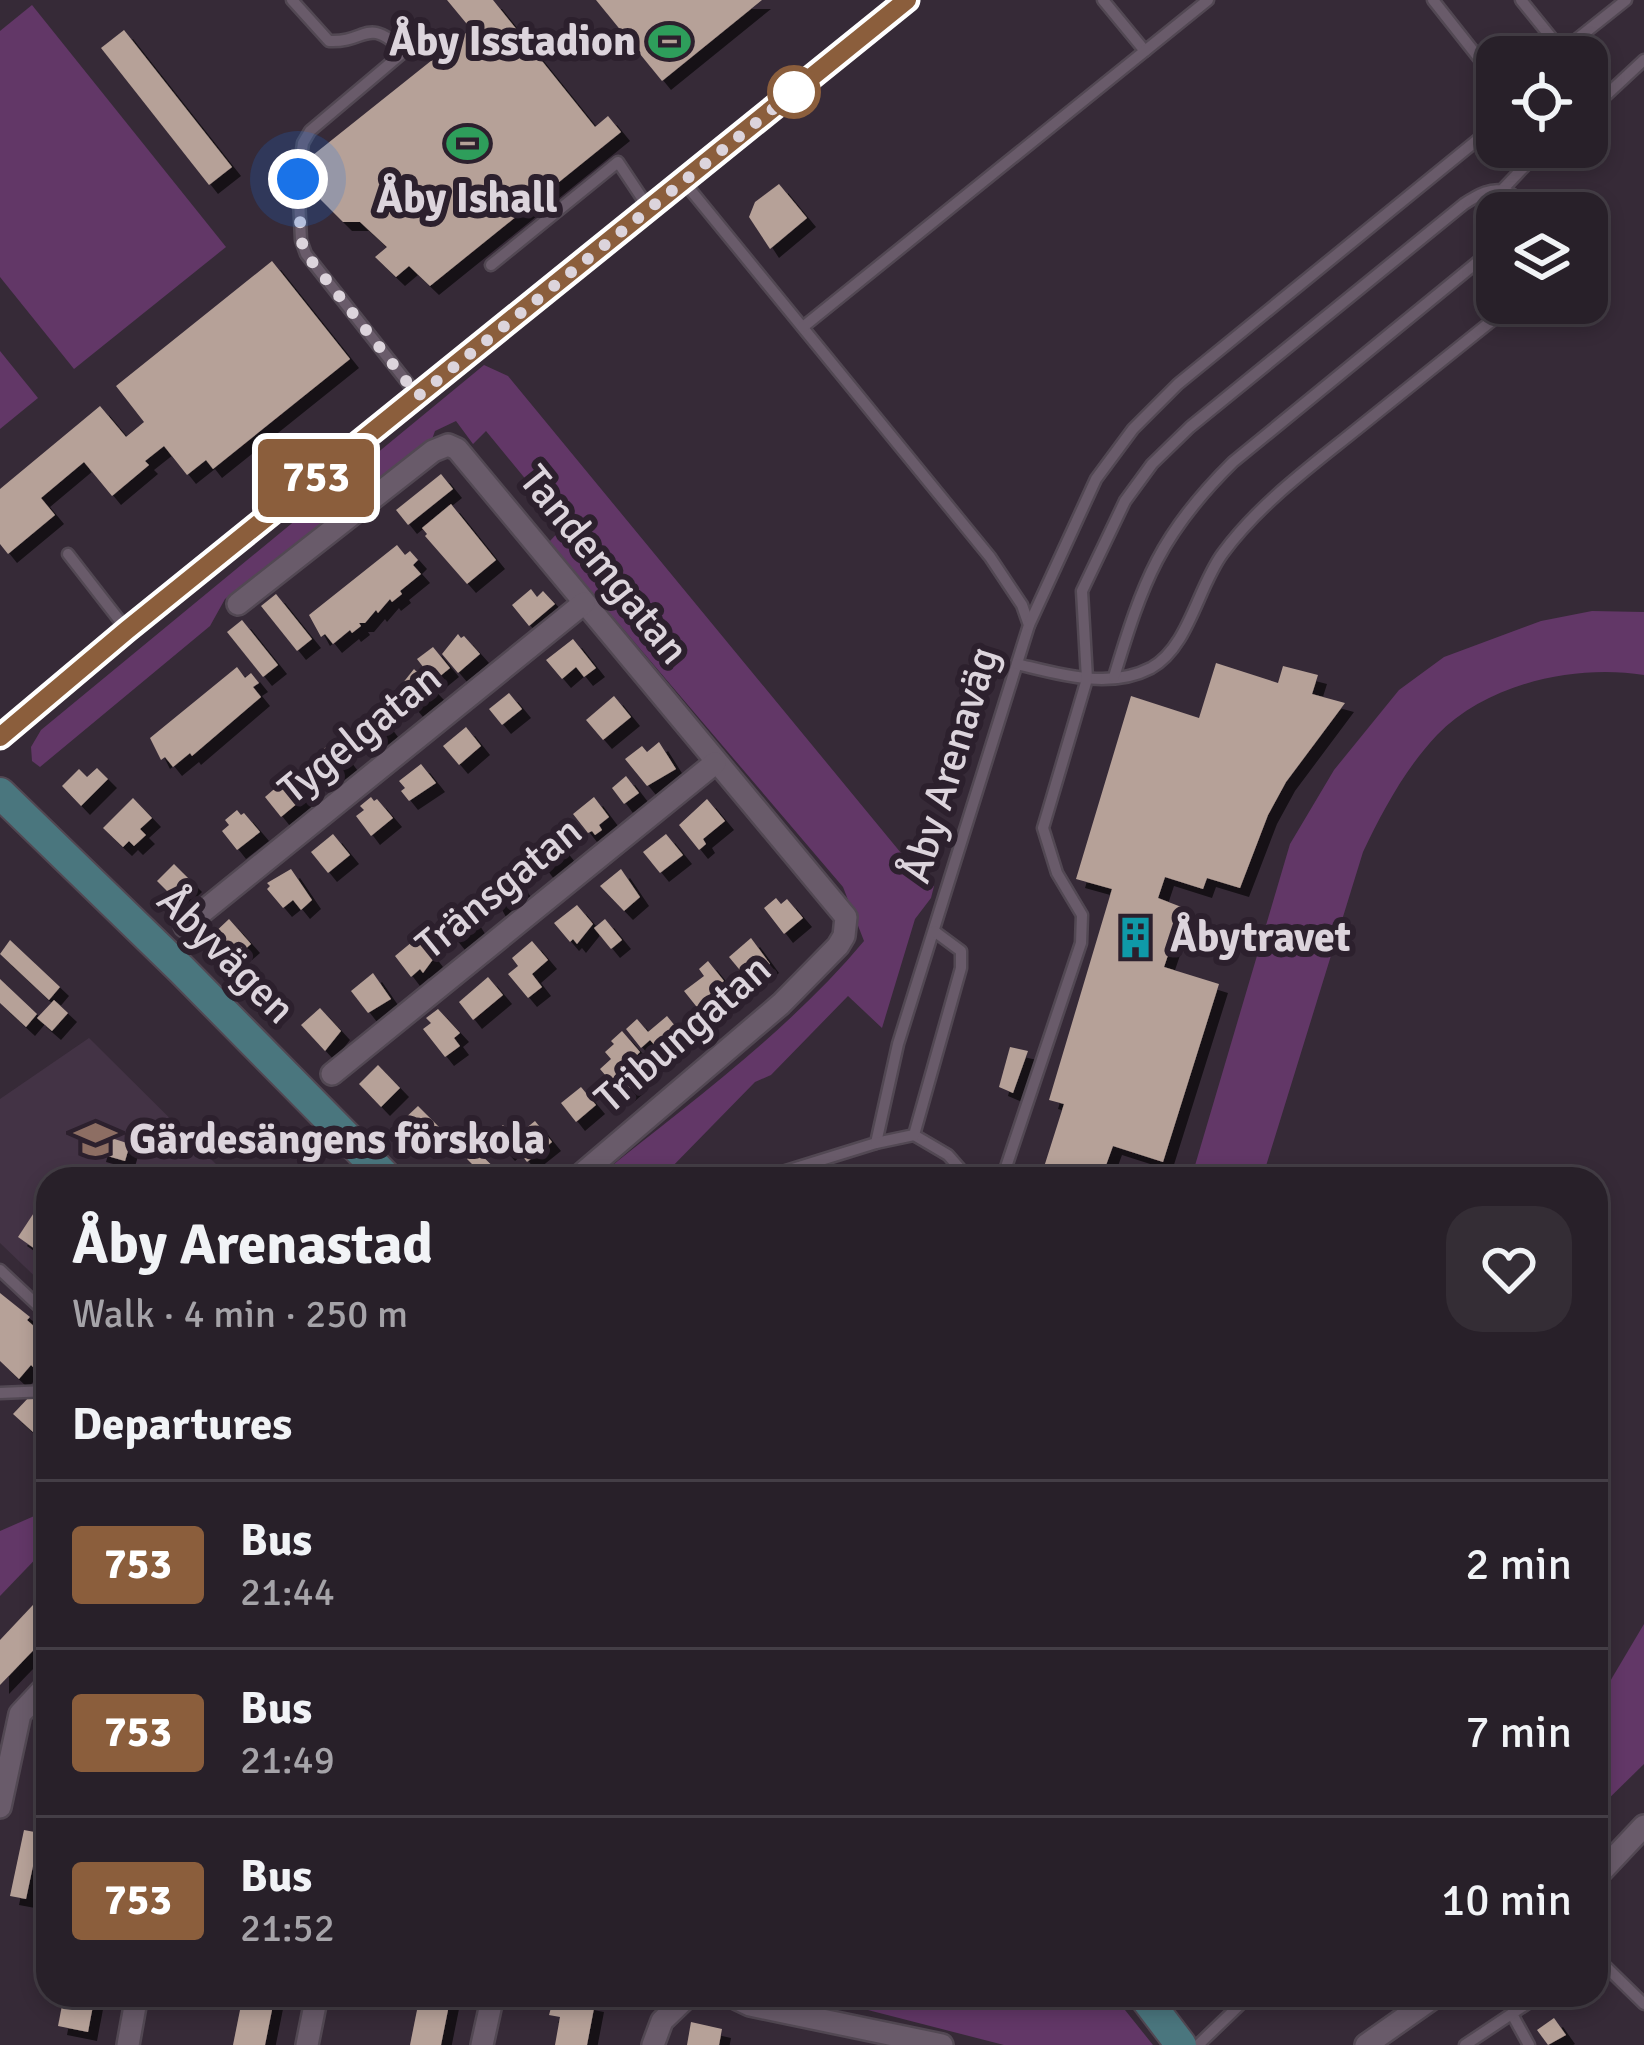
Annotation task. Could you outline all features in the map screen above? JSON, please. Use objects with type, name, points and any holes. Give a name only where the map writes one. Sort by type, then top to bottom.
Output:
[{"type":"street","points":[[0,737],[907,0]]},
{"type":"street","name":"Tandemgatan","points":[[238,604],[377,492],[448,445],[466,457],[846,917],[838,946]]},
{"type":"street","name":"Tygelgatan","points":[[185,926],[584,603]]},
{"type":"street","name":"Tränsgatan","points":[[332,1074],[715,764]]},
{"type":"street","name":"Åbyvägen","points":[[0,794],[376,1167]]},
{"type":"street","name":"Tribungatan","points":[[591,1167],[781,1004],[838,946]]},
{"type":"street","points":[[0,1807],[6,1746],[20,1714],[36,1697]]},
{"type":"street","points":[[1608,1864],[1644,1826]]},
{"type":"street","points":[[128,2045],[135,2007]]},
{"type":"street","points":[[307,2045],[315,2007]]},
{"type":"street","points":[[482,2045],[490,2007]]},
{"type":"street","points":[[653,2045],[662,2021],[676,2007]]},
{"type":"street","points":[[756,2007],[830,2034],[942,2045]]},
{"type":"street","points":[[1152,2007],[1181,2045]]},
{"type":"street","points":[[1367,2045],[1420,2007]]},
{"type":"lane","points":[[292,0],[329,41],[368,31],[389,37],[404,51]]},
{"type":"lane","points":[[1103,0],[1145,51]]},
{"type":"lane","points":[[803,327],[1208,0]]},
{"type":"lane","points":[[1433,0],[1476,54]]},
{"type":"lane","points":[[1521,0],[1550,36]]},
{"type":"lane","points":[[1585,36],[1626,0]]},
{"type":"lane","points":[[418,396],[306,254],[299,220],[298,158],[310,131],[419,39]]},
{"type":"lane","points":[[1608,96],[1644,60]]},
{"type":"lane","points":[[1029,625],[1096,479],[1132,429],[1178,384],[1476,141]]},
{"type":"lane","points":[[491,265],[618,162],[650,210]]},
{"type":"lane","points":[[1503,190],[1524,168]]},
{"type":"lane","name":"Åby Arenaväg","points":[[685,182],[990,557],[1022,604],[1029,625],[898,1044],[876,1143]]},
{"type":"lane","points":[[1006,1167],[1081,943],[1082,915],[1057,873],[1042,828],[1087,679],[1082,591],[1124,501],[1151,464],[1190,427],[1464,204],[1485,190],[1508,192]]},
{"type":"lane","points":[[1114,677],[1137,602],[1162,545],[1197,497],[1233,462],[1476,263]]},
{"type":"lane","points":[[1016,664],[1087,679],[1152,667],[1171,650],[1220,557],[1242,528],[1488,324]]},
{"type":"lane","points":[[68,554],[127,630]]},
{"type":"lane","points":[[914,1135],[961,968],[961,951],[934,931]]},
{"type":"lane","points":[[799,1167],[914,1135],[948,1155],[958,1167]]},
{"type":"lane","points":[[0,1270],[36,1304]]},
{"type":"lane","points":[[0,1393],[36,1390]]},
{"type":"lane","points":[[1608,1969],[1644,2004]]},
{"type":"lane","points":[[1198,2045],[1238,2007]]},
{"type":"lane","points":[[1466,2045],[1522,2007]]},
{"type":"lane","points":[[1512,2014],[1529,2045]]},
{"type":"shaded area","points":[[32,5],[226,247],[74,369],[0,277],[0,31]]},
{"type":"shaded area","points":[[0,351],[38,398],[0,429]]},
{"type":"shaded area","points":[[484,365],[508,376],[901,853],[917,880],[934,886],[915,919],[882,1028],[848,996],[672,1167],[610,1167],[770,1037],[864,941],[843,887],[549,542],[564,526],[486,431],[473,444],[456,421],[435,431],[431,442],[225,599],[210,626],[40,767],[32,761],[31,747],[41,730]]},
{"type":"shaded area","points":[[1592,611],[1644,612],[1644,675],[1590,672],[1534,681],[1481,702],[1437,735],[1396,790],[1363,852],[1266,1167],[1195,1167],[1290,844],[1334,770],[1399,690],[1444,657],[1541,621]]},
{"type":"shaded area","name":"Gärdesängens förskola","points":[[89,1038],[219,1167],[36,1167],[36,1278],[0,1243],[0,1099]]},
{"type":"shaded area","points":[[36,1515],[36,1558],[0,1596],[0,1531]]},
{"type":"shaded area","points":[[1644,1624],[1644,1764],[1608,1799],[1608,1685]]},
{"type":"shaded area","points":[[856,2007],[1123,2007],[1153,2045],[1004,2045]]},
{"type":"building","name":"Åby Ishall","points":[[447,0],[493,0],[595,127],[608,116],[621,132],[430,286],[409,266],[396,277],[375,257],[387,247],[360,222],[343,222],[320,199],[323,188],[307,170],[317,161],[313,155],[471,29]]},
{"type":"building","name":"Åby Isstadion","points":[[596,0],[762,0],[662,81]]},
{"type":"building","points":[[124,30],[232,167],[209,185],[101,48]]},
{"type":"building","points":[[779,184],[807,218],[770,249],[749,217],[755,202]]},
{"type":"building","points":[[272,261],[350,359],[213,469],[206,460],[187,475],[164,446],[112,496],[84,462],[41,498],[55,515],[8,554],[0,544],[0,489],[100,406],[126,437],[144,422],[116,386]]},
{"type":"building","points":[[441,474],[453,489],[408,525],[396,510]]},
{"type":"building","points":[[451,504],[496,560],[467,584],[422,528]]},
{"type":"building","points":[[397,545],[418,560],[413,565],[421,574],[352,633],[333,644],[325,634],[321,637],[309,615]]},
{"type":"building","points":[[531,589],[537,597],[543,591],[555,604],[529,626],[512,605]]},
{"type":"building","points":[[276,594],[312,639],[297,651],[261,606]]},
{"type":"building","points":[[242,620],[278,665],[263,677],[227,632]]},
{"type":"building","points":[[458,634],[480,654],[458,673],[442,654]]},
{"type":"building","points":[[573,639],[596,668],[584,677],[576,667],[562,679],[546,660]]},
{"type":"building","points":[[433,647],[450,668],[434,681],[417,659]]},
{"type":"building","name":"Åbytravet","points":[[1216,663],[1278,683],[1283,666],[1318,675],[1312,694],[1345,703],[1286,782],[1240,888],[1207,878],[1203,889],[1165,877],[1158,898],[1184,908],[1164,967],[1219,984],[1163,1162],[1113,1146],[1105,1167],[1044,1167],[1064,1104],[1049,1100],[1112,889],[1076,879],[1131,696],[1199,718]]},
{"type":"building","points":[[237,667],[245,678],[251,673],[259,683],[253,687],[261,697],[192,756],[173,767],[165,757],[161,760],[150,738]]},
{"type":"building","points":[[414,669],[435,691],[414,708],[398,689]]},
{"type":"building","points":[[509,693],[522,709],[502,725],[489,709]]},
{"type":"building","points":[[614,696],[631,717],[603,740],[586,720]]},
{"type":"building","points":[[377,712],[389,728],[373,748],[355,731]]},
{"type":"building","points":[[466,727],[481,746],[459,765],[443,746]]},
{"type":"building","points":[[333,741],[349,762],[329,778],[313,758]]},
{"type":"building","points":[[659,742],[676,769],[647,786],[625,759],[642,746],[647,752]]},
{"type":"building","points":[[421,764],[436,783],[409,801],[399,781]]},
{"type":"building","points":[[97,768],[108,779],[81,806],[62,786],[79,769],[87,777]]},
{"type":"building","points":[[626,776],[639,793],[624,804],[612,788]]},
{"type":"building","points":[[288,777],[305,797],[281,817],[265,797]]},
{"type":"building","points":[[371,797],[393,818],[371,836],[356,816]]},
{"type":"building","points":[[594,797],[609,817],[595,835],[573,814]]},
{"type":"building","points":[[133,798],[152,818],[140,829],[146,835],[134,846],[129,841],[123,847],[103,828]]},
{"type":"building","points":[[707,799],[725,821],[703,839],[706,844],[699,850],[679,825]]},
{"type":"building","points":[[237,810],[260,832],[237,850],[222,831],[229,825],[225,820]]},
{"type":"building","points":[[550,833],[566,853],[545,870],[530,850]]},
{"type":"building","points":[[333,834],[350,855],[328,873],[311,852]]},
{"type":"building","points":[[666,834],[683,855],[660,873],[643,852]]},
{"type":"building","points":[[174,864],[193,883],[176,900],[157,881]]},
{"type":"building","points":[[507,868],[522,888],[497,908],[485,886]]},
{"type":"building","points":[[291,869],[312,900],[301,910],[293,900],[283,908],[267,889],[267,883]]},
{"type":"building","points":[[621,869],[640,897],[624,911],[600,886]]},
{"type":"building","points":[[776,898],[781,904],[787,899],[803,918],[784,934],[764,908]]},
{"type":"building","points":[[462,902],[478,928],[456,941],[439,920]]},
{"type":"building","points":[[577,905],[593,924],[577,944],[554,923]]},
{"type":"building","points":[[229,919],[251,944],[243,951],[238,947],[231,955],[211,936]]},
{"type":"building","points":[[605,919],[622,940],[611,949],[594,928]]},
{"type":"building","points":[[418,937],[434,958],[423,973],[420,969],[411,977],[395,956]]},
{"type":"building","points":[[751,938],[770,964],[749,981],[729,957]]},
{"type":"building","points":[[10,940],[60,987],[49,1000],[0,954]]},
{"type":"building","points":[[532,941],[548,960],[532,974],[542,987],[528,998],[508,974],[518,966],[512,958]]},
{"type":"building","points":[[708,961],[724,981],[717,987],[726,998],[720,1003],[723,1007],[704,1016],[684,991],[704,976],[699,969]]},
{"type":"building","points":[[373,973],[391,999],[368,1013],[351,991]]},
{"type":"building","points":[[488,977],[503,995],[473,1020],[459,1002]]},
{"type":"building","points":[[0,979],[37,1014],[26,1027],[0,1003]]},
{"type":"building","points":[[54,1000],[68,1013],[52,1031],[37,1018]]},
{"type":"building","points":[[320,1008],[341,1031],[325,1051],[301,1025]]},
{"type":"building","points":[[438,1009],[460,1033],[454,1038],[460,1046],[445,1057],[423,1029],[431,1023],[426,1018]]},
{"type":"building","points":[[667,1016],[685,1038],[670,1050],[667,1046],[661,1052],[650,1040],[641,1048],[626,1029],[637,1019],[648,1032]]},
{"type":"building","points":[[622,1031],[640,1052],[631,1061],[638,1070],[629,1078],[634,1085],[626,1092],[620,1085],[617,1089],[600,1069],[611,1059],[605,1052],[614,1044],[611,1041]]},
{"type":"building","points":[[1010,1047],[1028,1051],[1013,1093],[999,1087]]},
{"type":"building","points":[[378,1065],[400,1088],[381,1107],[359,1084]]},
{"type":"building","points":[[581,1087],[596,1105],[576,1122],[561,1103]]},
{"type":"building","points":[[418,1106],[444,1132],[425,1150],[401,1122]]},
{"type":"building","points":[[535,1121],[552,1142],[527,1162],[514,1145],[506,1152],[491,1135],[503,1125],[514,1138]]},
{"type":"building","points":[[102,1135],[130,1144],[125,1161],[97,1153]]},
{"type":"building","points":[[476,1150],[494,1167],[475,1167],[467,1159]]},
{"type":"building","points":[[36,1210],[36,1250],[18,1237]]},
{"type":"building","points":[[0,1293],[30,1317],[27,1320],[36,1328],[36,1370],[31,1365],[19,1379],[0,1361]]},
{"type":"building","points":[[31,1395],[36,1400],[33,1432],[13,1414]]},
{"type":"building","points":[[36,1602],[36,1648],[0,1685],[0,1640]]},
{"type":"building","points":[[24,1830],[36,1832],[26,1899],[10,1896]]},
{"type":"building","points":[[62,2007],[93,2007],[88,2032],[58,2026]]},
{"type":"building","points":[[241,2007],[273,2007],[265,2045],[233,2045]]},
{"type":"building","points":[[418,2007],[449,2007],[441,2045],[410,2045]]},
{"type":"building","points":[[551,2007],[594,2007],[587,2045],[555,2045],[560,2017],[549,2015]]},
{"type":"building","points":[[1554,2018],[1566,2035],[1548,2045],[1537,2030]]},
{"type":"building","points":[[691,2022],[722,2029],[719,2045],[687,2045]]},
{"type":"bus line","name":"753","points":[[0,737],[907,0]]},
{"type":"place","name":"Åby Isstadion","points":[[670,41]]},
{"type":"place","name":"Åby Ishall","points":[[467,144]]},
{"type":"place","name":"Åbytravet","points":[[1136,937]]},
{"type":"place","name":"Gärdesängens förskola","points":[[95,1139]]},
{"type":"route","points":[[298,179],[306,254],[418,396],[794,92]]}]
